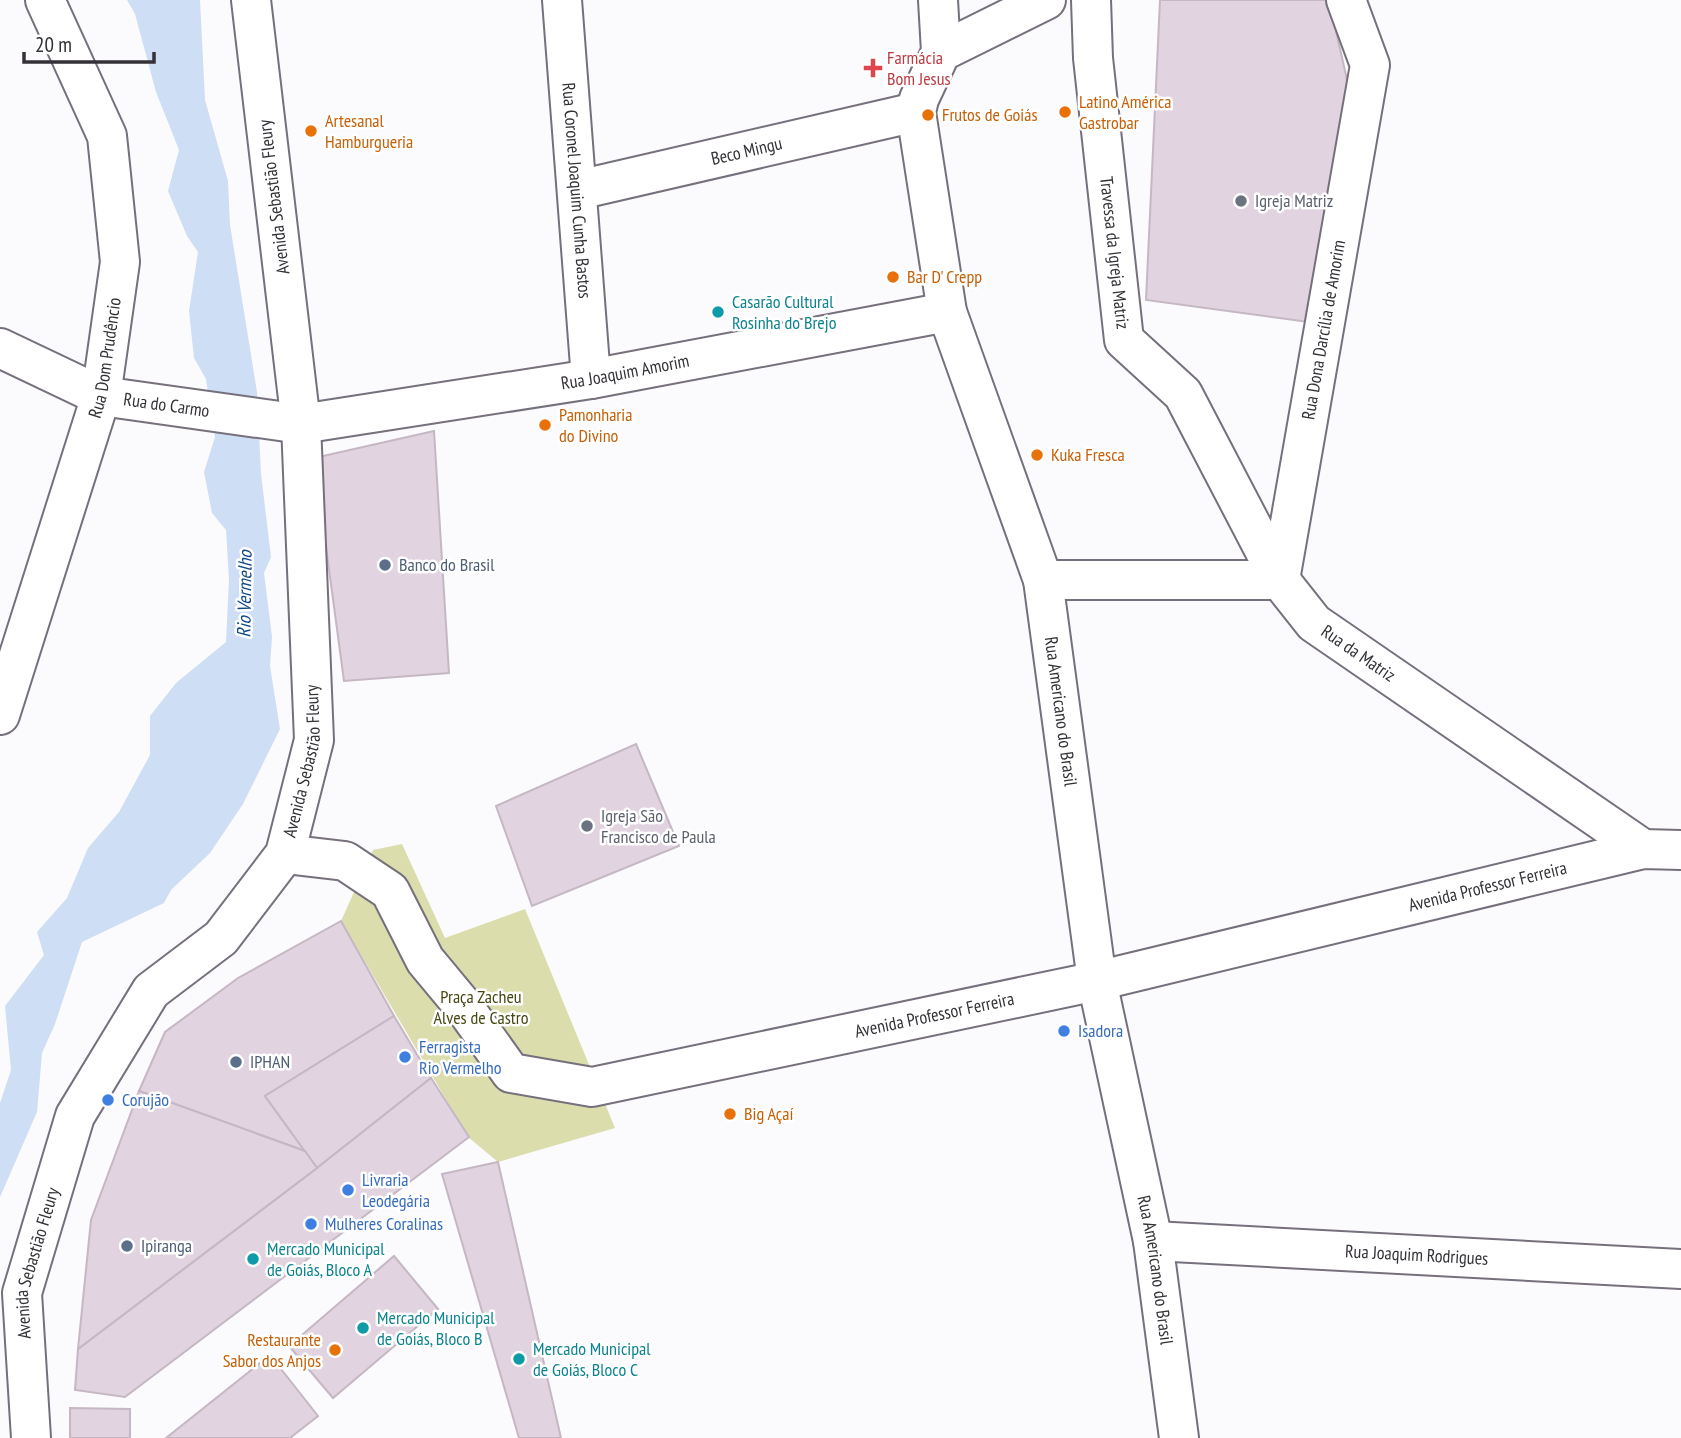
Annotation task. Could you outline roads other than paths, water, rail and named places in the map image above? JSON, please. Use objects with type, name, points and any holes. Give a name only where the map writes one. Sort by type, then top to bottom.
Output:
[{"type":"street","name":"Rua Dom Prudêncio","points":[[0,715],[115,398],[120,262],[107,136],[45,0]]},
{"type":"street","name":"Avenida Sebastião Fleury","points":[[32,1438],[11,1285],[75,1116],[151,991],[221,938],[285,854],[314,740],[302,424],[251,0]]},
{"type":"street","name":"Rua Coronel Joaquim Cunha Bastos","points":[[562,0],[591,379]]},
{"type":"street","name":"Rua Americano do Brasil","points":[[938,0],[941,52],[919,99],[916,112],[947,312],[1043,580],[1097,981],[1153,1241],[1179,1438]]},
{"type":"street","points":[[941,52],[1046,0]]},
{"type":"street","name":"Travessa da Igreja Matriz","points":[[1091,0],[1093,58],[1124,340],[1183,394],[1280,580]]},
{"type":"street","name":"Rua Dona Darcília de Amorim","points":[[1280,580],[1370,65],[1346,0]]},
{"type":"street","name":"Beco Mingu","points":[[578,190],[916,112]]},
{"type":"street","name":"Rua Joaquim Amorim","points":[[302,424],[591,379],[947,312]]},
{"type":"street","name":"Rua do Carmo","points":[[0,348],[115,398],[302,424]]},
{"type":"street","points":[[1043,580],[1280,580]]},
{"type":"street","name":"Rua da Matriz","points":[[1280,580],[1314,623],[1643,849]]},
{"type":"street","name":"Avenida Professor Ferreira","points":[[285,854],[345,861],[390,891],[425,960],[464,1007],[511,1073],[592,1087],[1097,981],[1643,849],[1681,850]]},
{"type":"street","name":"Rua Joaquim Rodrigues","points":[[1153,1241],[1681,1269]]},
{"type":"water","name":"Rio Vermelho","points":[[127,0],[200,0],[205,100],[228,181],[230,225],[257,392],[261,474],[271,557],[264,573],[272,637],[270,666],[280,729],[243,804],[210,853],[171,890],[164,903],[82,942],[55,1024],[42,1053],[37,1112],[0,1197],[0,1103],[11,1070],[5,1006],[44,955],[37,932],[67,898],[88,848],[119,812],[150,755],[150,716],[176,683],[226,642],[229,580],[226,530],[212,513],[204,472],[215,437],[206,379],[194,358],[189,311],[198,252],[187,236],[168,191],[179,150],[156,92],[135,14]]},
{"type":"place","name":"Farmácia Bom Jesus","points":[[873,68]]},
{"type":"place","name":"Latino América Gastrobar","points":[[1065,112]]},
{"type":"place","name":"Frutos de Goiás","points":[[928,115]]},
{"type":"place","name":"Artesanal Hamburgueria","points":[[311,131]]},
{"type":"place","name":"Igreja Matriz","points":[[1241,201]]},
{"type":"place","name":"Bar D' Crepp","points":[[893,277]]},
{"type":"place","name":"Casarão Cultural Rosinha do Brejo","points":[[718,312]]},
{"type":"place","name":"Pamonharia do Divino","points":[[545,425]]},
{"type":"place","name":"Kuka Fresca","points":[[1037,455]]},
{"type":"place","name":"Banco do Brasil","points":[[385,565]]},
{"type":"place","name":"Igreja São Francisco de Paula","points":[[587,826]]},
{"type":"place","name":"Isadora","points":[[1064,1031]]},
{"type":"place","name":"Ferragista Rio Vermelho","points":[[405,1057]]},
{"type":"place","name":"IPHAN","points":[[236,1062]]},
{"type":"place","name":"Corujão","points":[[108,1100]]},
{"type":"place","name":"Big Açaí","points":[[730,1114]]},
{"type":"place","name":"Livraria Leodegária","points":[[348,1190]]},
{"type":"place","name":"Mulheres Coralinas","points":[[311,1224]]},
{"type":"place","name":"Ipiranga","points":[[127,1246]]},
{"type":"place","name":"Mercado Municipal de Goiás, Bloco A","points":[[253,1259]]},
{"type":"place","name":"Mercado Municipal de Goiás, Bloco B","points":[[363,1328]]},
{"type":"place","name":"Restaurante Sabor dos Anjos","points":[[335,1350]]},
{"type":"place","name":"Mercado Municipal de Goiás, Bloco C","points":[[519,1359]]},
{"type":"park label","name":"Praça Zacheu Alves de Castro","points":[[481,1007]]}]
